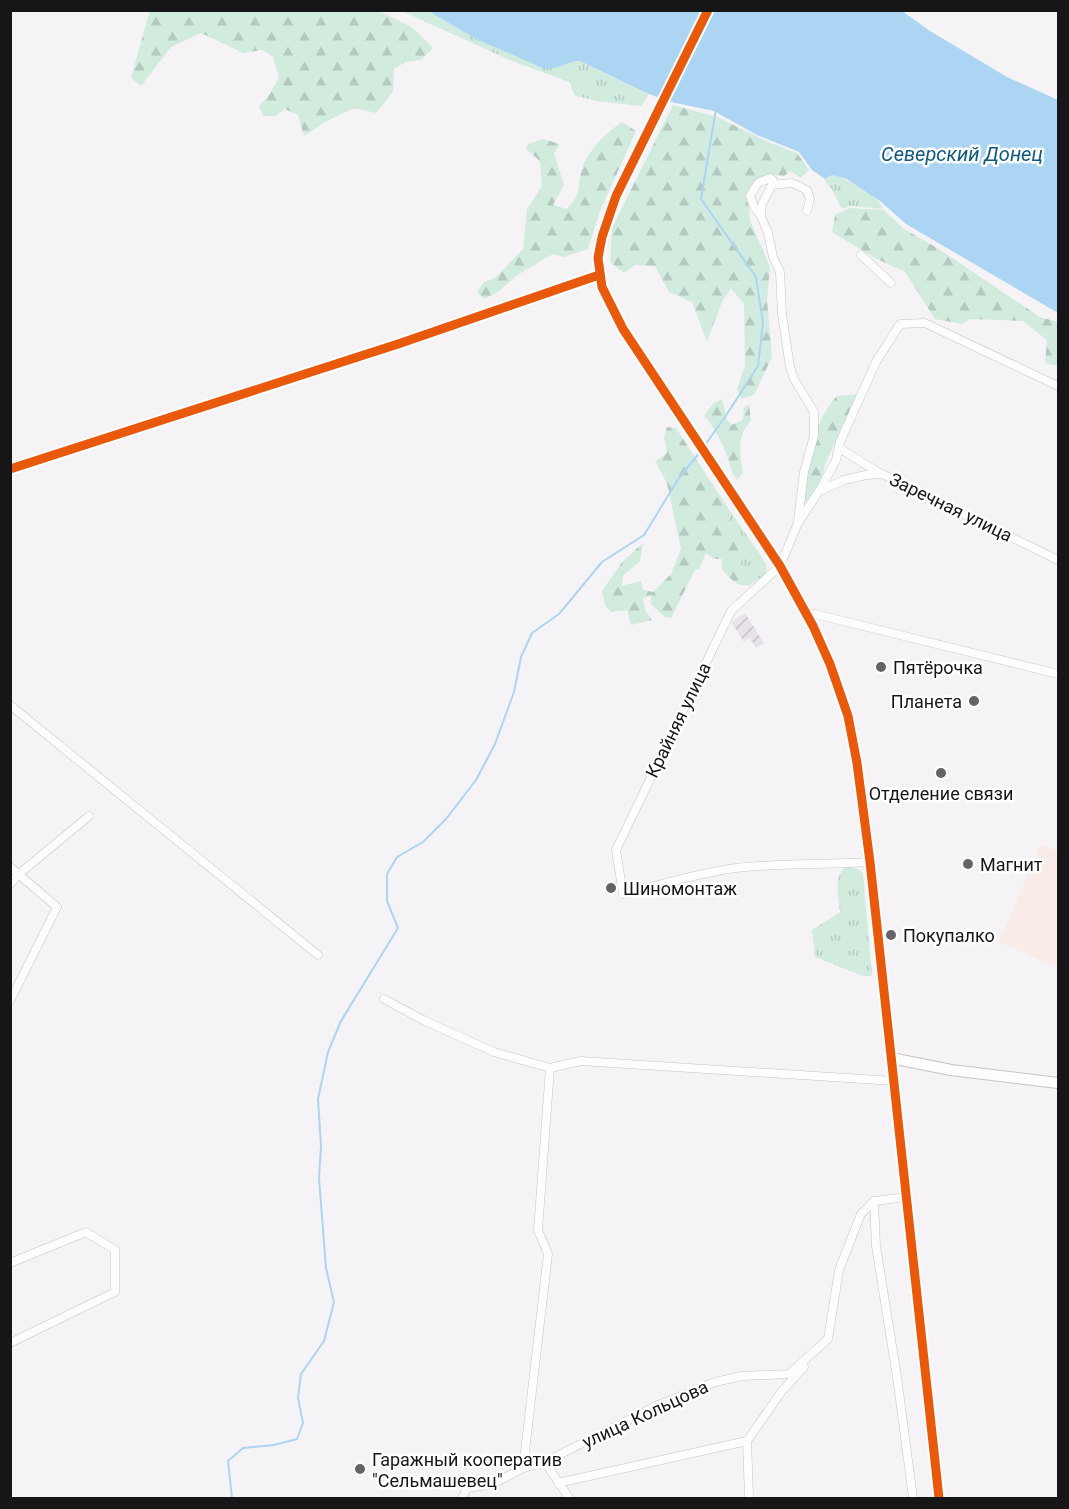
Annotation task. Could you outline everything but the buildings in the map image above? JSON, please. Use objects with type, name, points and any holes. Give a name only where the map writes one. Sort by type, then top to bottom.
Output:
[{"type":"street","points":[[708,10],[607,218],[598,258],[599,275],[602,287],[623,329],[780,566],[808,615],[830,664],[848,716],[857,763],[870,862],[939,1498]]},
{"type":"street","points":[[761,216],[762,204],[772,186],[773,180],[770,178],[754,187],[750,196],[768,233],[773,257],[780,272],[781,303],[790,367],[794,379],[814,412],[814,436],[804,472],[798,523]]},
{"type":"street","points":[[772,186],[792,183],[807,190],[810,199],[807,211]]},
{"type":"street","points":[[861,255],[891,283]]},
{"type":"street","points":[[10,469],[364,355],[599,275]]},
{"type":"street","points":[[780,566],[798,523],[835,461],[855,406],[876,362],[900,324],[925,323],[1059,386]]},
{"type":"street","points":[[839,448],[882,474]]},
{"type":"street","name":"Заречная улица","points":[[819,491],[844,480],[882,474],[1059,560]]},
{"type":"street","name":"Крайняя улица","points":[[780,566],[731,611],[616,850],[623,894],[696,874],[735,868],[870,862]]},
{"type":"street","points":[[808,615],[815,614],[1059,674]]},
{"type":"street","points":[[10,705],[318,955]]},
{"type":"street","points":[[10,884],[88,816]]},
{"type":"street","points":[[10,867],[57,907],[10,1001]]},
{"type":"street","points":[[384,999],[425,1021],[494,1052],[550,1068],[581,1061],[894,1081]]},
{"type":"street","points":[[891,1058],[951,1070],[1059,1083]]},
{"type":"street","points":[[523,1468],[548,1254],[538,1230],[550,1068]]},
{"type":"street","points":[[907,1197],[874,1201],[876,1246],[913,1498]]},
{"type":"street","name":"улица Кольцова","points":[[462,1498],[467,1488],[493,1484],[523,1468],[545,1462],[657,1406],[715,1382],[742,1376],[789,1374],[810,1358],[828,1339],[839,1270],[861,1214],[874,1201]]},
{"type":"street","points":[[10,1263],[86,1232],[115,1250],[115,1292],[10,1343]]},
{"type":"street","points":[[749,1498],[747,1441],[782,1391],[810,1358]]},
{"type":"street","points":[[558,1483],[747,1441]]},
{"type":"street","points":[[545,1462],[569,1498]]},
{"type":"shaded area","points":[[745,613],[764,643],[756,648],[750,638],[744,642],[731,622]]},
{"type":"shaded area","points":[[1041,844],[1058,851],[1058,968],[999,942]]},
{"type":"green space","points":[[150,10],[379,11],[413,28],[433,48],[421,60],[405,62],[394,69],[393,92],[376,113],[354,108],[325,122],[304,136],[298,115],[285,109],[275,116],[263,116],[259,106],[279,78],[273,57],[262,50],[243,53],[201,33],[171,47],[141,86],[131,78]]},
{"type":"green space","points":[[402,11],[428,11],[476,39],[526,59],[580,61],[649,94],[641,106],[596,101],[574,95],[570,82],[514,62]]},
{"type":"green space","points":[[673,105],[717,117],[797,153],[809,170],[801,178],[790,171],[784,176],[768,174],[747,192],[750,220],[770,267],[767,300],[772,357],[754,395],[741,399],[737,389],[745,366],[744,304],[731,288],[722,302],[707,342],[692,302],[669,292],[655,266],[635,265],[624,273],[610,262],[612,228]]},
{"type":"green space","points":[[622,122],[636,131],[600,211],[588,249],[564,257],[553,254],[519,274],[498,292],[484,299],[477,292],[483,283],[496,277],[523,249],[527,209],[542,186],[540,161],[526,149],[528,144],[543,139],[560,144],[554,154],[564,185],[553,205],[567,209],[577,194],[582,169],[589,155],[604,137]]},
{"type":"green space","points":[[832,175],[854,183],[868,192],[883,209],[850,206],[842,209],[825,179]]},
{"type":"green space","points":[[850,208],[884,210],[904,229],[939,249],[1040,317],[1058,322],[1058,366],[1045,363],[1047,340],[1023,321],[970,319],[962,324],[935,319],[905,272],[875,258],[832,232],[835,215]]},
{"type":"green space","points":[[858,394],[825,464],[818,486],[803,504],[812,447],[821,419],[837,396]]},
{"type":"green space","points":[[722,399],[727,419],[731,425],[743,420],[744,408],[749,404],[751,421],[743,433],[740,446],[743,473],[737,480],[719,438],[704,416],[713,404]]},
{"type":"green space","points":[[667,427],[676,428],[728,508],[727,515],[739,541],[741,564],[750,585],[745,586],[734,582],[722,570],[722,559],[714,559],[706,553],[671,618],[665,617],[651,604],[651,595],[643,599],[645,610],[652,620],[631,625],[627,610],[611,612],[605,605],[602,591],[622,562],[643,543],[640,561],[623,576],[622,586],[641,581],[643,590],[653,592],[671,574],[681,549],[667,483],[655,461],[667,453],[664,437]]},
{"type":"green space","points":[[728,508],[767,565],[766,574],[750,585],[741,564],[739,541],[727,515]]},
{"type":"green space","points":[[845,867],[855,868],[863,874],[872,976],[863,976],[815,957],[812,930],[840,912],[838,882]]},
{"type":"water","name":"Северский Донец","points":[[428,11],[902,11],[930,31],[1007,77],[1058,100],[1058,313],[906,224],[880,201],[847,179],[832,175],[825,179],[812,170],[799,152],[757,135],[714,111],[671,102],[649,94],[580,61],[549,69],[543,68],[476,39]]},
{"type":"waterway","points":[[705,445],[758,366],[763,323],[756,277],[701,199],[716,109]]},
{"type":"waterway","points":[[232,1498],[228,1461],[243,1448],[274,1445],[297,1439],[303,1423],[298,1398],[301,1374],[324,1341],[334,1302],[326,1268],[319,1178],[321,1146],[318,1099],[328,1052],[341,1021],[398,928],[387,901],[387,874],[397,857],[423,842],[446,819],[476,780],[495,744],[514,692],[521,657],[532,633],[559,614],[602,562],[644,535],[679,478],[700,452]]},
{"type":"cycle path","points":[[708,10],[616,196],[602,237],[598,258],[602,287],[623,329],[780,566],[813,626],[830,664],[848,716],[857,763],[870,862],[939,1498]]},
{"type":"cycle path","points":[[10,469],[398,344],[599,275]]},
{"type":"place","name":"Пятёрочка","points":[[881,667]]},
{"type":"place","name":"Планета","points":[[974,701]]},
{"type":"place","name":"Отделение связи","points":[[941,773]]},
{"type":"place","name":"Магнит","points":[[968,864]]},
{"type":"place","name":"Шиномонтаж","points":[[611,888]]},
{"type":"place","name":"Покупалко","points":[[891,935]]},
{"type":"place","name":"Гаражный кооператив \"Сельмашевец\"","points":[[360,1469]]}]
